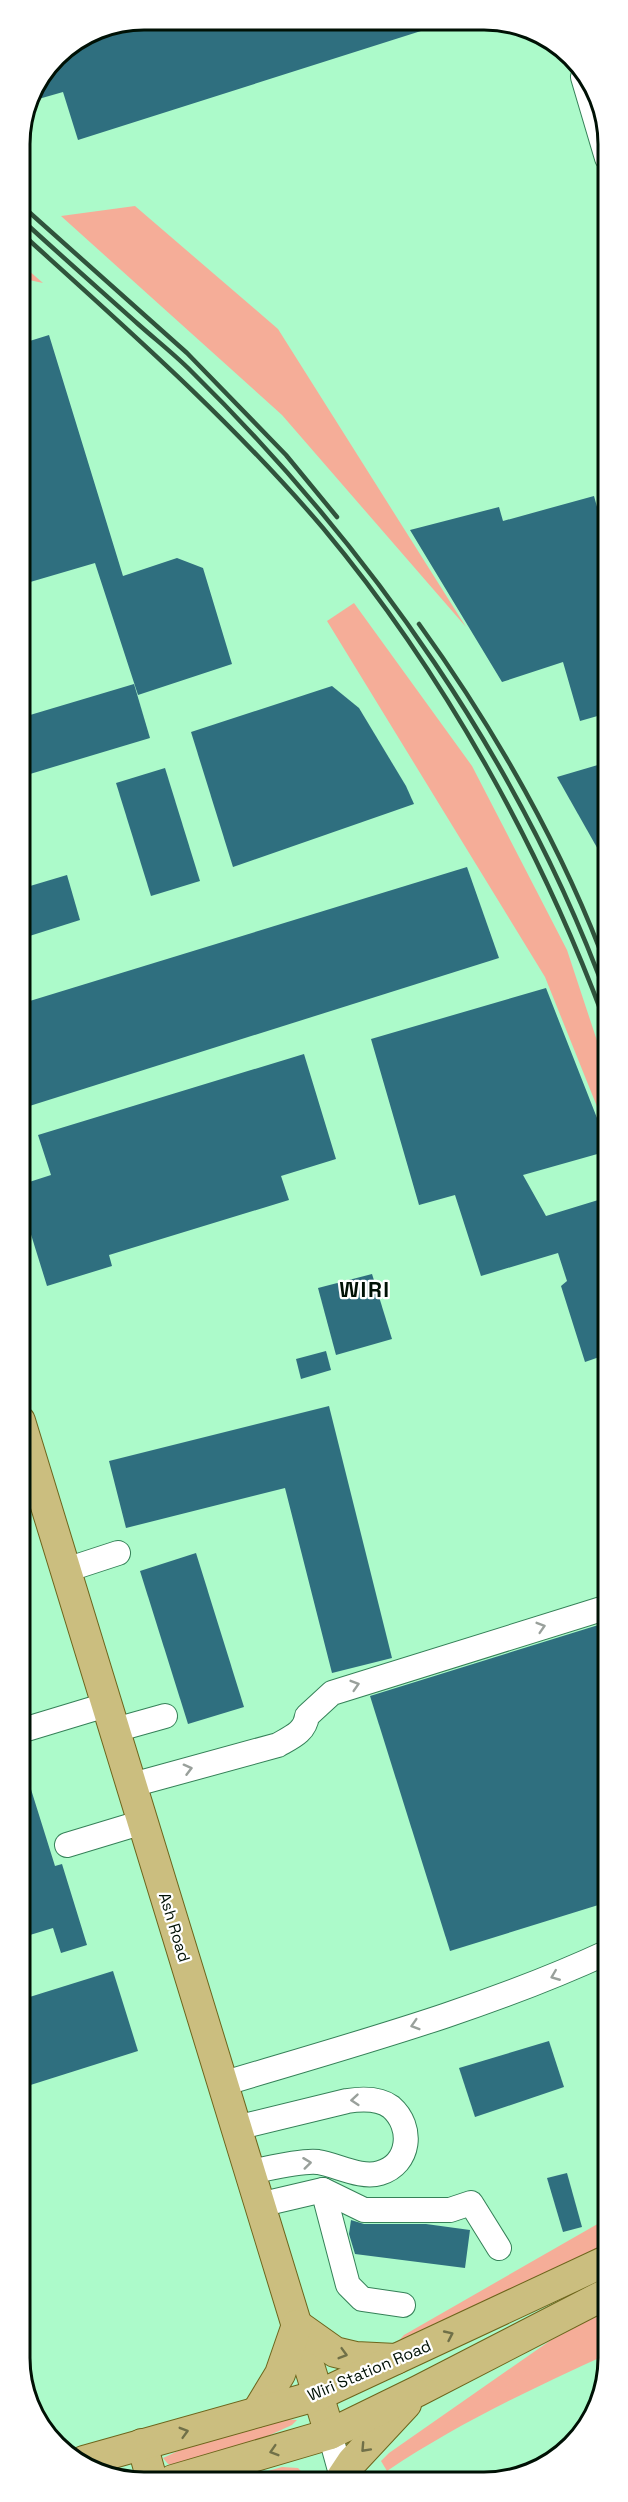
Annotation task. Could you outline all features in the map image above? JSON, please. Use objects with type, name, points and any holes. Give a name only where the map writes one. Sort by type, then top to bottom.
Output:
[{"type":"main road","name":"Ash Road","points":[[30,1453],[330,2434]]},
{"type":"main road","name":"Wiri Station Road","points":[[91,2459],[319,2395],[598,2265]]},
{"type":"main road","points":[[200,2472],[330,2434],[598,2298]]},
{"type":"main road","points":[[256,2412],[280,2374],[297,2325],[335,2352],[356,2357],[398,2360]]},
{"type":"main road","points":[[347,2472],[352,2462],[418,2391]]},
{"type":"main road","points":[[142,2444],[150,2472]]},
{"type":"street","points":[[66,1570],[118,1553]]},
{"type":"street","points":[[132,1785],[278,1744],[299,1733],[306,1725],[307,1716],[332,1693],[598,1610]]},
{"type":"street","points":[[30,1730],[111,1718],[165,1716]]},
{"type":"street","points":[[67,1845],[143,1822]]},
{"type":"street","points":[[222,2084],[471,2008],[561,1974],[598,1957]]},
{"type":"street","points":[[236,2128],[346,2101],[363,2099],[391,2107],[402,2123],[405,2152],[396,2166],[378,2174],[354,2172],[316,2162],[249,2172]]},
{"type":"street","points":[[259,2205],[322,2190],[364,2210],[450,2211],[471,2203],[499,2248]]},
{"type":"street","points":[[322,2190],[348,2285],[362,2299],[403,2305]]},
{"type":"street","points":[[330,2434],[341,2472]]},
{"type":"shaded area","points":[[135,206],[278,329],[466,627],[282,415],[61,216]]},
{"type":"shaded area","points":[[30,272],[43,283],[30,280]]},
{"type":"shaded area","points":[[354,603],[472,766],[567,950],[598,1044],[598,1109],[545,977],[327,621]]},
{"type":"shaded area","points":[[598,2224],[598,2252],[394,2346],[404,2335]]},
{"type":"shaded area","points":[[598,2315],[598,2359],[495,2408],[387,2471],[381,2461],[389,2453],[551,2340]]},
{"type":"shaded area","points":[[268,2418],[297,2420],[292,2425],[246,2446],[174,2465],[168,2464],[163,2458],[206,2438]]},
{"type":"shaded area","points":[[282,2467],[298,2468],[302,2472],[265,2472]]},
{"type":"building","points":[[136,30],[424,30],[78,140],[63,92],[40,99],[53,74],[69,58],[87,45],[121,32]]},
{"type":"building","points":[[49,335],[123,576],[177,558],[203,568],[232,664],[138,695],[95,563],[30,582],[30,341]]},
{"type":"building","points":[[594,496],[598,510],[598,716],[580,721],[563,662],[502,682],[410,530],[499,507],[503,521]]},
{"type":"building","points":[[134,684],[150,738],[30,774],[30,715]]},
{"type":"building","points":[[332,686],[359,708],[406,786],[414,804],[233,867],[191,732]]},
{"type":"building","points":[[598,765],[598,849],[557,777]]},
{"type":"building","points":[[165,768],[200,881],[151,896],[116,783]]},
{"type":"building","points":[[467,867],[499,958],[30,1106],[30,1001]]},
{"type":"building","points":[[67,875],[80,920],[30,936],[30,886]]},
{"type":"building","points":[[546,988],[598,1121],[598,1154],[523,1175],[546,1216],[598,1200],[598,1357],[585,1362],[561,1286],[567,1281],[558,1253],[481,1276],[455,1195],[419,1205],[371,1039]]},
{"type":"building","points":[[304,1054],[336,1159],[281,1176],[289,1200],[109,1255],[112,1266],[47,1286],[30,1231],[30,1182],[51,1175],[38,1135]]},
{"type":"building","points":[[372,1274],[392,1339],[336,1355],[318,1288]]},
{"type":"building","points":[[326,1351],[331,1370],[301,1379],[296,1359]]},
{"type":"building","points":[[329,1406],[392,1658],[332,1673],[285,1488],[126,1528],[109,1461]]},
{"type":"building","points":[[196,1553],[244,1707],[188,1724],[140,1571]]},
{"type":"building","points":[[598,1625],[598,1905],[450,1951],[370,1696]]},
{"type":"building","points":[[30,1786],[55,1866],[62,1864],[87,1945],[61,1953],[53,1928],[30,1935]]},
{"type":"building","points":[[113,1971],[138,2051],[30,2085],[30,1997]]},
{"type":"building","points":[[549,2041],[564,2087],[475,2117],[459,2068]]},
{"type":"building","points":[[567,2173],[582,2227],[563,2232],[547,2178]]},
{"type":"building","points":[[351,2220],[364,2224],[426,2224],[470,2230],[465,2268],[355,2254],[349,2234]]},
{"type":"railway","points":[[30,213],[187,353],[286,455],[337,517]]},
{"type":"railway","points":[[30,227],[191,371],[257,439],[320,510],[379,585],[434,663],[485,743],[532,826],[573,912],[598,975]]},
{"type":"railway","points":[[30,241],[176,375],[252,450],[323,528],[368,584],[450,704],[487,767],[553,897],[598,1004]]},
{"type":"railway","points":[[419,624],[474,705],[525,791],[549,835],[598,946]]},
{"type":"district","name":"WIRI","points":[[365,1289]]}]
